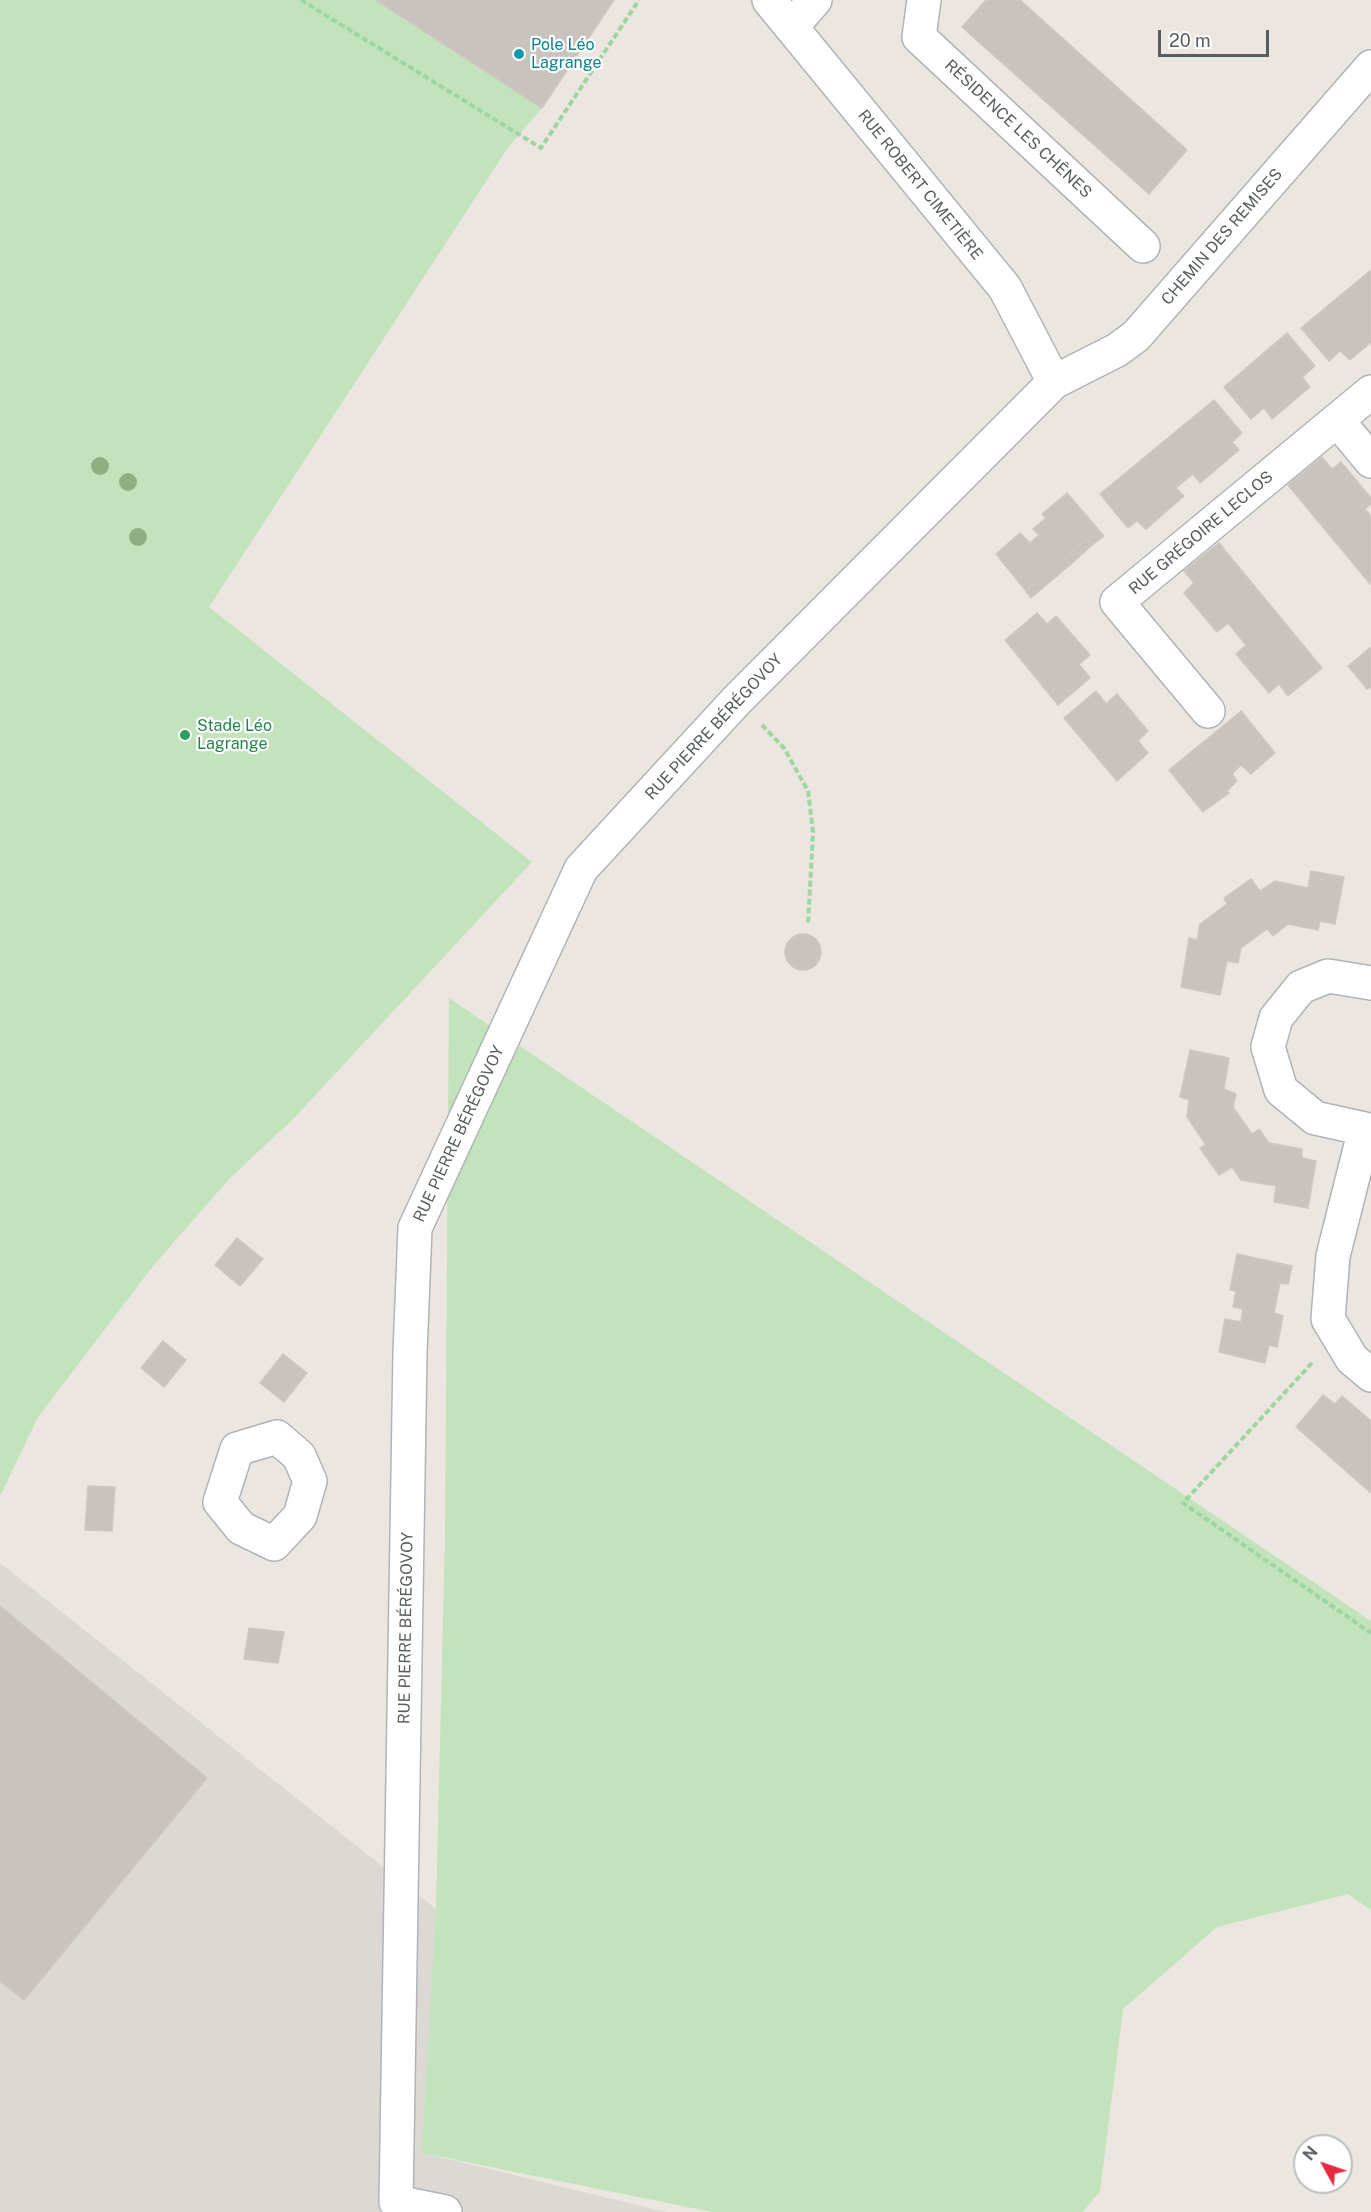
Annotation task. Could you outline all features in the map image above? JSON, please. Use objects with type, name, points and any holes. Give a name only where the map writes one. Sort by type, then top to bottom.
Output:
[{"type":"street","name":"RUE ROBERT CIMETIÈRE","points":[[769,0],[1005,288],[1054,382]]},
{"type":"street","points":[[791,27],[815,0]]},
{"type":"street","name":"RÉSIDENCE LES CHÊNES","points":[[924,0],[919,37],[1143,246]]},
{"type":"street","name":"CHEMIN DES REMISES","points":[[1054,382],[1117,350],[1136,336],[1371,67]]},
{"type":"street","name":"RUE PIERRE BÉRÉGOVOY","points":[[445,2212],[396,2202],[410,1365],[416,1228],[581,869],[737,700],[1054,382]]},
{"type":"street","name":"RUE GRÉGOIRE LECLOS","points":[[1208,711],[1117,602],[1371,392]]},
{"type":"street","points":[[1337,420],[1371,461]]},
{"type":"street","points":[[1371,983],[1328,976],[1301,987],[1276,1018],[1268,1047],[1281,1090],[1315,1118],[1365,1129],[1333,1256],[1328,1319],[1352,1359],[1371,1375]]},
{"type":"path","points":[[301,0],[541,148],[639,0]]},
{"type":"path","points":[[737,700],[784,748],[808,791],[813,832],[808,925]]},
{"type":"path","points":[[1338,1335],[1183,1503],[1371,1633]]},
{"type":"shaded area","points":[[0,1563],[436,1909],[423,2153],[666,2212],[0,2212]]},
{"type":"green space","name":"Stade Léo Lagrange","points":[[0,0],[376,0],[542,108],[507,149],[209,607],[532,862],[293,1119],[229,1179],[153,1266],[38,1417],[0,1496]]},
{"type":"green space","points":[[449,998],[1371,1621],[1371,1910],[1348,1894],[1217,1927],[1123,2009],[1100,2191],[1083,2212],[712,2212],[422,2153],[436,1909],[445,1535]]},
{"type":"building","name":"Pole Léo Lagrange","points":[[376,0],[614,0],[542,108]]},
{"type":"building","points":[[986,0],[1020,0],[1187,150],[1149,194],[962,27]]},
{"type":"building","points":[[1371,270],[1371,342],[1350,360],[1340,351],[1329,361],[1301,328]]},
{"type":"building","points":[[1287,333],[1315,366],[1302,377],[1310,387],[1272,419],[1264,408],[1251,419],[1224,387]]},
{"type":"building","points":[[1214,400],[1242,433],[1232,442],[1239,450],[1200,483],[1193,474],[1176,488],[1184,496],[1146,529],[1137,521],[1128,528],[1100,494]]},
{"type":"building","points":[[1322,457],[1332,469],[1341,462],[1371,498],[1371,504],[1365,509],[1371,516],[1371,585],[1288,485]]},
{"type":"building","points":[[1067,493],[1104,536],[1092,545],[1087,539],[1064,559],[1070,565],[1045,586],[1040,580],[1026,591],[996,554],[1020,533],[1030,543],[1039,535],[1033,529],[1046,518],[1042,514]]},
{"type":"building","points":[[1087,539],[1092,545],[1070,565],[1064,559]]},
{"type":"building","points":[[1219,543],[1322,668],[1288,696],[1279,684],[1269,693],[1236,654],[1246,645],[1228,623],[1217,632],[1184,593],[1194,583],[1184,571]]},
{"type":"building","points":[[1040,580],[1045,586],[1031,598],[1026,591]]},
{"type":"building","points":[[1037,613],[1047,624],[1056,616],[1090,655],[1079,664],[1090,678],[1058,705],[1005,640]]},
{"type":"building","points":[[1371,647],[1371,687],[1367,689],[1348,666]]},
{"type":"building","points":[[1096,691],[1106,704],[1117,694],[1148,731],[1138,741],[1148,753],[1117,781],[1064,718]]},
{"type":"building","points":[[1241,711],[1246,717],[1232,728],[1228,722]]},
{"type":"building","points":[[1246,717],[1275,753],[1251,774],[1241,765],[1232,774],[1237,781],[1227,791],[1229,793],[1203,812],[1169,770],[1180,761],[1185,768],[1208,750],[1202,743],[1228,722],[1232,728]]},
{"type":"building","points":[[1202,743],[1208,750],[1185,768],[1180,761]]},
{"type":"building","points":[[1311,871],[1344,877],[1335,924],[1320,921],[1318,930],[1288,924],[1273,936],[1267,929],[1241,948],[1238,963],[1227,961],[1220,995],[1181,987],[1189,938],[1197,940],[1200,924],[1227,904],[1224,898],[1251,879],[1260,891],[1275,881],[1308,888]]},
{"type":"building","points":[[803,934],[816,939],[821,952],[816,965],[803,970],[790,965],[785,952],[790,939]]},
{"type":"building","points":[[1190,1050],[1229,1058],[1224,1089],[1236,1094],[1233,1107],[1252,1134],[1259,1129],[1269,1143],[1302,1149],[1302,1158],[1316,1161],[1308,1208],[1274,1202],[1276,1186],[1241,1180],[1232,1167],[1219,1175],[1200,1148],[1206,1145],[1187,1117],[1189,1100],[1180,1097]]},
{"type":"building","points":[[237,1238],[263,1259],[240,1286],[215,1265]]},
{"type":"building","points":[[1237,1254],[1292,1266],[1288,1284],[1280,1283],[1274,1313],[1283,1316],[1277,1347],[1269,1345],[1265,1363],[1219,1352],[1225,1319],[1241,1322],[1243,1309],[1233,1307],[1236,1291],[1230,1290]]},
{"type":"building","points":[[163,1341],[186,1360],[164,1387],[141,1368]]},
{"type":"building","points":[[283,1354],[307,1373],[284,1402],[260,1383]]},
{"type":"building","points":[[1323,1395],[1335,1404],[1342,1396],[1371,1421],[1371,1493],[1296,1427]]},
{"type":"building","points":[[88,1486],[115,1487],[112,1531],[85,1530]]},
{"type":"building","points":[[0,1606],[207,1778],[24,2000],[0,1981]]},
{"type":"building","points":[[249,1628],[284,1632],[278,1663],[244,1659]]},
{"type":"place","name":"Pole Léo Lagrange","points":[[519,54]]},
{"type":"place","name":"Stade Léo Lagrange","points":[[185,735]]}]
